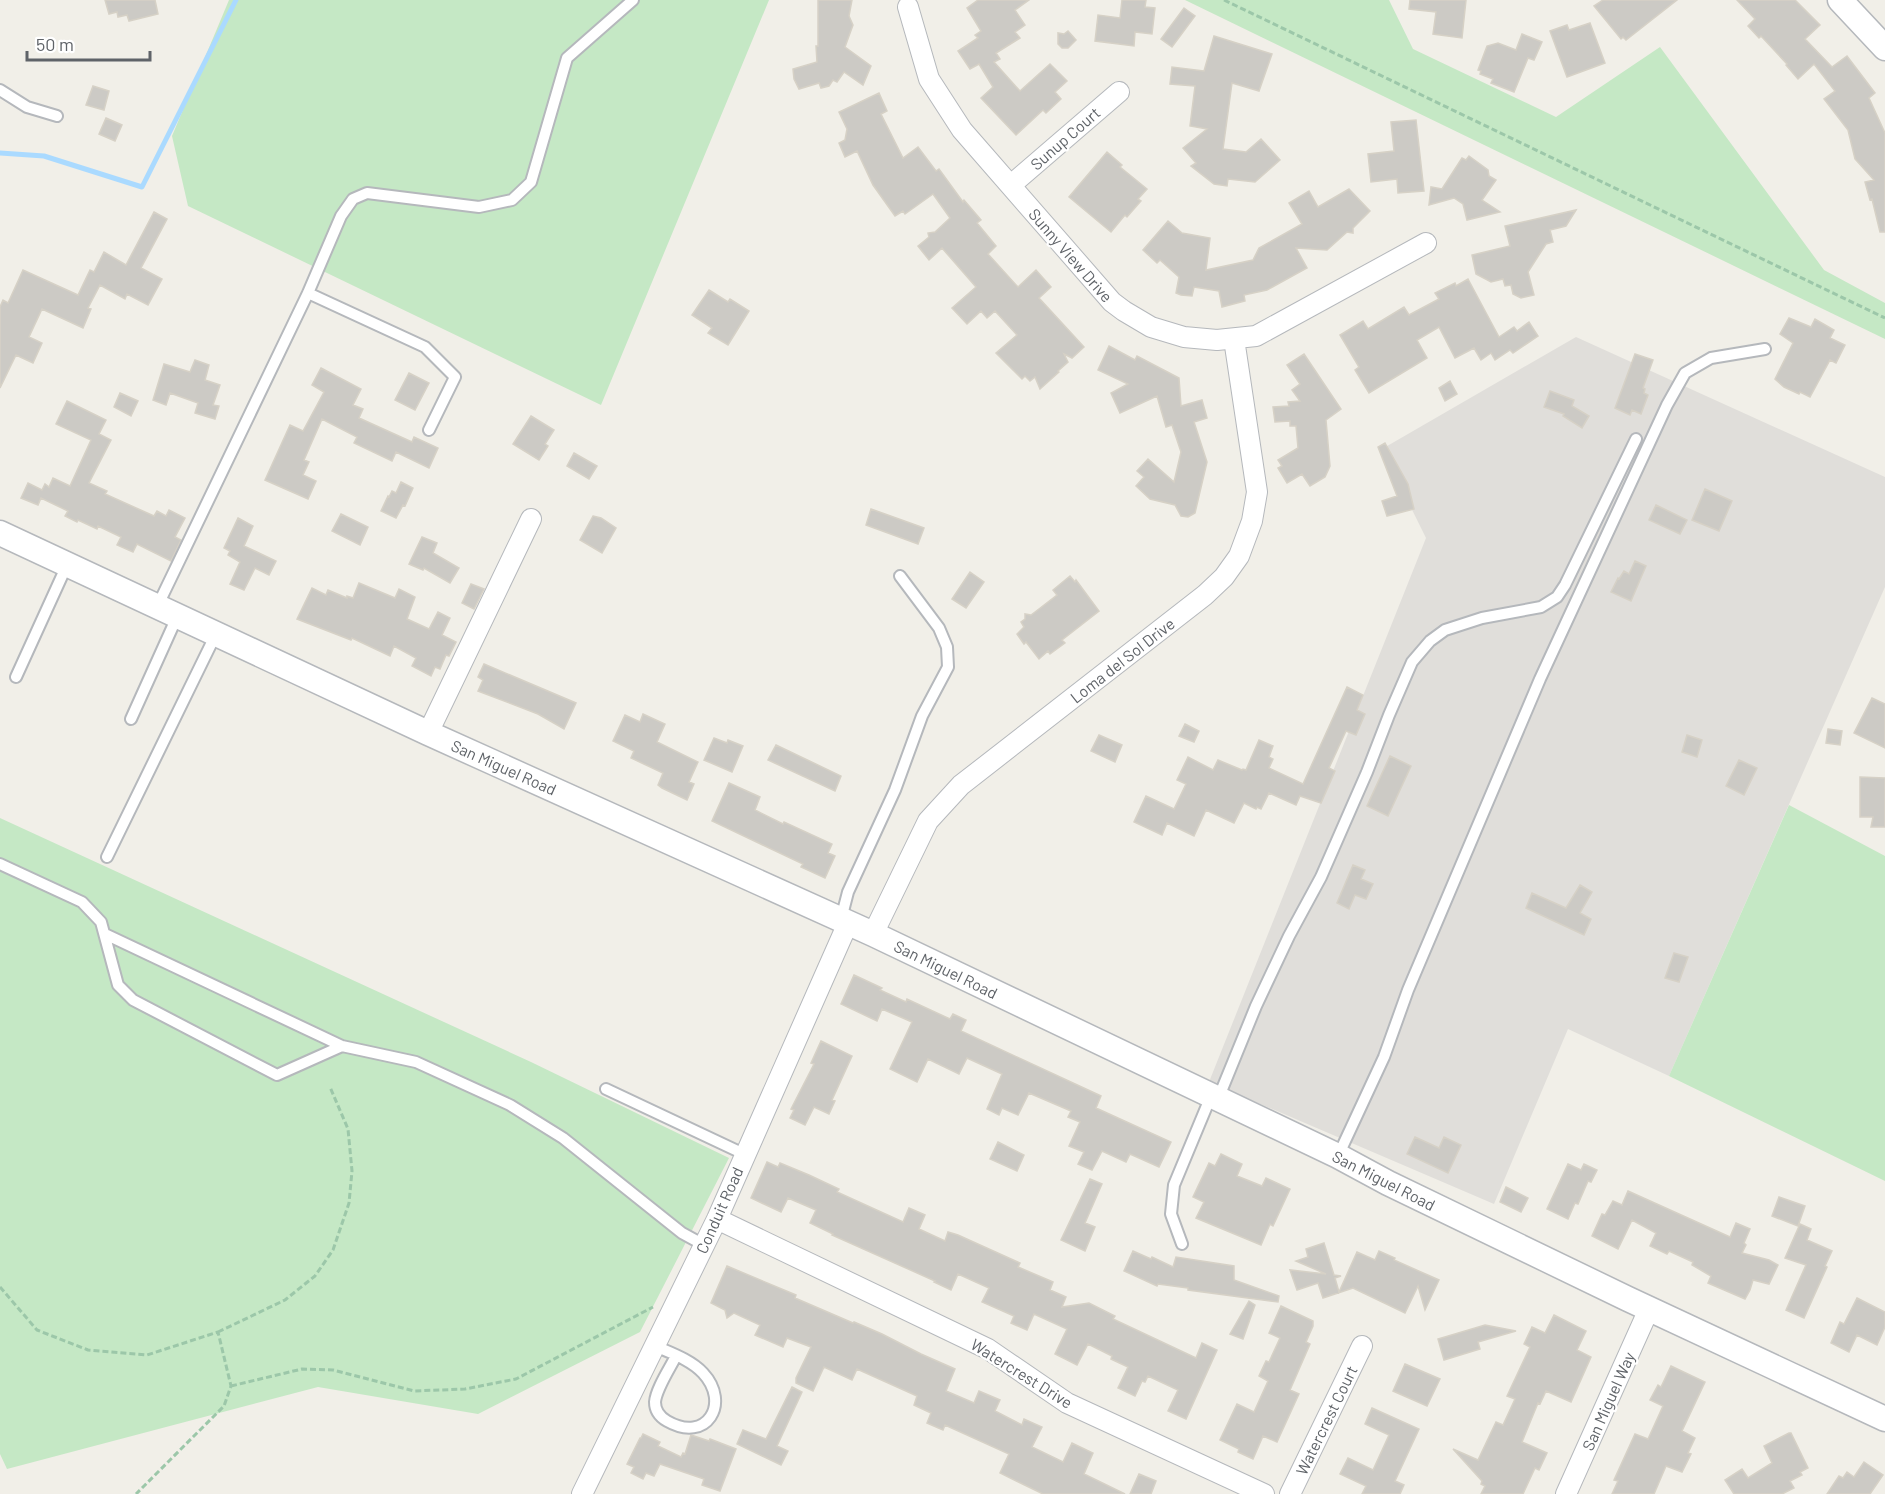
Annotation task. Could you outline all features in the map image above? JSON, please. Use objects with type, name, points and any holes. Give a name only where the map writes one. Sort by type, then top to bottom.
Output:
[{"type":"street","points":[[1840,0],[1885,48]]},
{"type":"street","name":"Sunny View Drive","points":[[908,7],[929,80],[962,130],[1112,302],[1151,327],[1184,337],[1209,340],[1256,336],[1426,243]]},
{"type":"street","name":"Sunup Court","points":[[1011,185],[1119,92]]},
{"type":"street","name":"Loma del Sol Drive","points":[[873,934],[928,821],[961,785],[1205,595],[1224,577],[1239,556],[1252,521],[1257,492],[1234,339]]},
{"type":"street","points":[[428,733],[531,519]]},
{"type":"street","name":"San Miguel Road","points":[[0,533],[428,733],[873,934],[1338,1156],[1649,1309],[1885,1419]]},
{"type":"street","name":"Conduit Road","points":[[582,1494],[717,1219],[844,921]]},
{"type":"street","name":"Watercrest Drive","points":[[717,1219],[987,1349],[1067,1403],[1264,1494]]},
{"type":"street","name":"San Miguel Way","points":[[1566,1494],[1649,1309]]},
{"type":"street","name":"Watercrest Court","points":[[1290,1494],[1362,1346]]},
{"type":"lane","points":[[131,719],[167,612],[341,216],[353,199],[367,193],[478,207],[512,200],[531,182],[567,58],[633,0]]},
{"type":"lane","points":[[0,90],[27,107],[57,116]]},
{"type":"lane","points":[[308,293],[425,347],[455,377],[429,430]]},
{"type":"lane","points":[[1338,1156],[1384,1058],[1408,990],[1540,679],[1667,405],[1685,373],[1712,358],[1765,349]]},
{"type":"lane","points":[[1182,1244],[1171,1214],[1174,1185],[1256,1006],[1335,846],[1412,662],[1430,641],[1445,630],[1482,618],[1541,607],[1557,597],[1566,585],[1636,439]]},
{"type":"lane","points":[[16,677],[67,565]]},
{"type":"lane","points":[[844,921],[848,892],[895,790],[922,716],[948,667],[947,646],[939,628],[900,576]]},
{"type":"lane","points":[[107,857],[216,634]]},
{"type":"lane","points":[[0,864],[82,902],[101,922],[118,985],[133,1000],[277,1074],[342,1046]]},
{"type":"lane","points":[[105,934],[342,1046],[416,1062],[510,1105],[563,1138],[682,1233],[704,1245]]},
{"type":"lane","points":[[606,1089],[744,1154]]},
{"type":"lane","points":[[655,1346],[690,1362],[703,1373],[715,1390],[715,1405],[711,1416],[700,1427],[689,1429],[676,1426],[662,1418],[656,1410],[655,1401],[658,1392],[676,1356]]},
{"type":"path","points":[[1224,0],[1885,318]]},
{"type":"path","points":[[0,1287],[37,1330],[88,1350],[147,1355],[218,1332],[285,1300],[315,1276],[333,1250],[349,1203],[352,1171],[348,1129],[330,1087]]},
{"type":"path","points":[[231,1386],[302,1370],[333,1370],[414,1391],[465,1389],[516,1379],[653,1307]]},
{"type":"path","points":[[136,1494],[224,1406],[231,1386],[218,1332]]},
{"type":"shaded area","points":[[1576,337],[1885,477],[1885,587],[1669,1076],[1568,1029],[1494,1204],[1209,1082],[1426,538],[1382,449]]},
{"type":"green space","points":[[229,0],[769,0],[601,405],[188,206],[172,136]]},
{"type":"green space","points":[[1185,0],[1389,0],[1413,49],[1556,117],[1660,47],[1824,270],[1885,303],[1885,339]]},
{"type":"green space","points":[[1789,805],[1885,856],[1885,1181],[1669,1076]]},
{"type":"green space","points":[[0,818],[531,1062],[729,1158],[640,1332],[478,1414],[318,1387],[7,1469],[0,1454]]},
{"type":"building","points":[[105,0],[155,0],[158,14],[129,21],[127,15],[118,17],[117,12],[109,14]]},
{"type":"building","points":[[818,0],[852,0],[849,16],[853,25],[845,47],[871,66],[863,85],[844,72],[837,82],[833,80],[829,86],[821,88],[819,83],[799,89],[794,79],[793,69],[817,62]]},
{"type":"building","points":[[978,0],[1029,0],[1015,10],[1025,25],[1015,32],[1020,38],[996,53],[1000,59],[994,62],[1020,91],[1050,64],[1067,81],[1055,92],[1061,99],[1046,113],[1043,110],[1016,135],[981,98],[993,87],[979,64],[970,69],[958,51],[978,38],[975,35],[981,31],[967,8]]},
{"type":"building","points":[[1122,0],[1146,0],[1145,7],[1155,8],[1152,34],[1135,32],[1134,46],[1095,41],[1098,15],[1120,18]]},
{"type":"building","points":[[1410,0],[1466,0],[1462,38],[1433,34],[1436,12],[1409,9]]},
{"type":"building","points":[[1603,0],[1677,0],[1626,40],[1623,37],[1621,39],[1594,6]]},
{"type":"building","points":[[1737,0],[1795,0],[1820,25],[1805,39],[1832,67],[1847,56],[1875,93],[1869,98],[1885,133],[1885,232],[1880,232],[1872,199],[1870,200],[1865,182],[1874,180],[1855,159],[1848,130],[1824,99],[1835,91],[1814,64],[1798,79],[1761,36],[1759,38],[1748,26],[1755,19]]},
{"type":"building","points":[[1184,8],[1195,16],[1172,47],[1161,39]]},
{"type":"building","points":[[1590,23],[1605,63],[1567,77],[1550,31],[1567,25],[1569,30]]},
{"type":"building","points":[[1068,31],[1076,40],[1068,48],[1062,48],[1058,44],[1058,33],[1064,34]]},
{"type":"building","points":[[1522,34],[1542,42],[1534,60],[1528,58],[1514,92],[1491,83],[1493,79],[1480,74],[1481,71],[1478,70],[1487,46],[1498,43],[1516,50]]},
{"type":"building","points":[[1214,36],[1272,54],[1259,91],[1232,83],[1223,149],[1246,152],[1261,139],[1280,160],[1255,182],[1228,179],[1227,186],[1214,184],[1191,166],[1196,163],[1183,148],[1207,129],[1190,126],[1195,86],[1170,84],[1172,67],[1204,71]]},
{"type":"building","points":[[93,86],[109,91],[104,110],[86,105]]},
{"type":"building","points":[[879,93],[887,111],[881,114],[903,158],[918,147],[936,171],[939,169],[963,202],[964,200],[981,220],[977,223],[996,246],[988,254],[1018,287],[1036,270],[1051,287],[1039,298],[1084,347],[1072,358],[1064,354],[1068,362],[1040,389],[1035,377],[1030,381],[1025,376],[1022,379],[996,353],[1017,335],[995,311],[987,318],[981,311],[967,324],[952,308],[976,287],[942,248],[929,260],[918,246],[929,237],[928,233],[935,232],[950,218],[933,194],[905,214],[903,211],[895,216],[873,185],[857,151],[845,157],[839,143],[845,140],[847,129],[839,112]]},
{"type":"building","points":[[106,118],[122,125],[115,141],[99,134]]},
{"type":"building","points":[[1416,120],[1424,191],[1398,193],[1397,179],[1371,182],[1368,154],[1394,151],[1391,122]]},
{"type":"building","points":[[1107,152],[1122,165],[1120,167],[1147,189],[1138,199],[1141,201],[1111,232],[1069,197]]},
{"type":"building","points":[[1469,156],[1488,170],[1489,176],[1496,180],[1482,200],[1500,212],[1467,220],[1463,204],[1454,198],[1429,205],[1431,187],[1442,189],[1462,158],[1466,160]]},
{"type":"building","points":[[1349,189],[1370,211],[1353,228],[1353,233],[1347,232],[1327,250],[1296,248],[1307,268],[1267,290],[1244,295],[1245,301],[1222,307],[1219,291],[1194,287],[1192,296],[1176,293],[1179,277],[1160,260],[1157,263],[1143,250],[1168,221],[1182,233],[1210,238],[1206,270],[1253,260],[1259,248],[1302,224],[1289,203],[1309,191],[1318,207]]},
{"type":"building","points":[[1576,210],[1566,226],[1550,230],[1553,242],[1546,244],[1528,272],[1534,295],[1521,298],[1513,294],[1511,285],[1505,286],[1503,279],[1491,282],[1476,274],[1472,255],[1510,246],[1505,226]]},
{"type":"building","points":[[154,212],[167,219],[141,268],[162,279],[148,305],[127,294],[125,299],[100,285],[88,308],[91,309],[83,328],[42,309],[29,337],[42,343],[33,363],[16,355],[0,388],[0,307],[3,300],[8,303],[23,270],[78,295],[90,270],[94,272],[104,252],[126,265]]},
{"type":"building","points":[[1468,279],[1499,337],[1514,327],[1517,331],[1529,322],[1538,336],[1513,353],[1510,350],[1495,360],[1491,353],[1481,360],[1474,348],[1455,358],[1439,327],[1417,340],[1427,358],[1369,393],[1355,370],[1359,367],[1340,335],[1363,321],[1368,329],[1404,307],[1409,315],[1439,299],[1435,293]]},
{"type":"building","points":[[709,290],[749,311],[728,345],[708,333],[712,328],[692,315]]},
{"type":"building","points":[[1789,318],[1811,327],[1815,319],[1834,330],[1830,338],[1845,345],[1836,363],[1830,360],[1810,397],[1784,387],[1775,379],[1793,343],[1780,334]]},
{"type":"building","points":[[1109,346],[1135,360],[1137,356],[1179,378],[1181,406],[1202,400],[1207,418],[1194,422],[1207,462],[1195,513],[1188,517],[1181,516],[1175,505],[1150,499],[1136,486],[1144,477],[1137,471],[1148,459],[1174,482],[1181,452],[1172,425],[1166,427],[1157,396],[1120,413],[1111,393],[1128,384],[1098,370]]},
{"type":"building","points":[[1304,354],[1341,409],[1326,420],[1330,466],[1325,477],[1310,486],[1302,474],[1287,483],[1278,468],[1282,466],[1278,460],[1298,448],[1296,426],[1290,426],[1290,421],[1275,422],[1273,407],[1289,406],[1288,402],[1300,401],[1292,390],[1300,384],[1287,365]]},
{"type":"building","points":[[1635,354],[1653,360],[1643,388],[1644,393],[1648,395],[1641,414],[1632,410],[1630,415],[1615,408]]},
{"type":"building","points":[[195,360],[209,365],[205,380],[220,385],[213,405],[219,406],[215,419],[195,413],[198,403],[170,393],[166,405],[153,400],[164,364],[190,372]]},
{"type":"building","points":[[321,368],[361,389],[353,405],[363,409],[359,418],[412,442],[414,437],[438,448],[429,468],[396,452],[392,461],[354,443],[357,437],[322,419],[304,460],[309,462],[303,475],[316,481],[308,499],[265,480],[290,425],[303,431],[324,392],[312,385]]},
{"type":"building","points":[[409,373],[429,383],[415,410],[395,400]]},
{"type":"building","points":[[1450,381],[1457,394],[1445,401],[1439,388]]},
{"type":"building","points":[[1550,391],[1574,400],[1572,406],[1589,416],[1582,428],[1563,416],[1564,414],[1544,407]]},
{"type":"building","points":[[120,393],[138,401],[131,416],[114,407]]},
{"type":"building","points":[[67,401],[106,420],[99,434],[111,440],[89,483],[107,491],[105,494],[154,516],[157,511],[166,516],[169,510],[185,518],[175,537],[181,540],[171,561],[137,544],[133,552],[117,545],[121,537],[98,526],[97,529],[78,520],[77,522],[65,516],[68,511],[41,498],[38,505],[21,498],[28,483],[42,490],[45,484],[49,487],[53,478],[70,486],[91,440],[56,424]]},
{"type":"building","points":[[531,416],[554,430],[539,460],[513,444]]},
{"type":"building","points":[[1385,443],[1408,484],[1414,509],[1387,516],[1382,501],[1397,496],[1378,447]]},
{"type":"building","points":[[574,453],[597,466],[589,479],[567,466]]},
{"type":"building","points":[[401,482],[413,488],[405,506],[403,505],[396,518],[381,511],[388,496],[392,491],[396,493]]},
{"type":"building","points":[[1705,489],[1732,501],[1719,531],[1692,520]]},
{"type":"building","points":[[1656,505],[1687,520],[1680,534],[1649,520]]},
{"type":"building","points":[[871,509],[924,528],[918,544],[866,525]]},
{"type":"building","points":[[341,514],[368,527],[360,545],[332,531]]},
{"type":"building","points":[[593,516],[601,518],[616,528],[602,553],[580,540]]},
{"type":"building","points":[[238,518],[253,526],[244,546],[276,561],[269,575],[255,568],[244,590],[230,584],[240,562],[228,555],[230,551],[224,548]]},
{"type":"building","points":[[422,537],[437,543],[433,553],[459,568],[450,583],[424,568],[423,570],[409,564]]},
{"type":"building","points":[[1635,561],[1646,566],[1631,601],[1611,592],[1624,571],[1629,574]]},
{"type":"building","points":[[970,572],[984,582],[966,608],[952,599]]},
{"type":"building","points":[[1070,576],[1075,582],[1076,580],[1099,611],[1062,640],[1065,643],[1050,654],[1048,651],[1039,659],[1017,634],[1024,627],[1021,622],[1025,619],[1025,614],[1031,615],[1057,595],[1053,590]]},
{"type":"building","points":[[359,583],[395,598],[399,589],[415,597],[407,619],[429,629],[438,612],[450,618],[442,635],[456,642],[449,656],[446,655],[440,669],[435,667],[431,676],[412,666],[416,658],[394,646],[390,656],[352,638],[351,640],[297,619],[312,588],[326,595],[328,590],[347,598],[347,596],[353,598]]},
{"type":"building","points":[[471,584],[484,589],[474,609],[462,603]]},
{"type":"building","points":[[484,664],[576,703],[564,729],[538,714],[478,691],[483,680],[478,677]]},
{"type":"building","points":[[1347,687],[1363,695],[1357,710],[1365,714],[1356,735],[1346,731],[1329,768],[1335,771],[1321,803],[1300,796],[1296,805],[1269,793],[1261,809],[1244,803],[1234,823],[1206,810],[1194,836],[1167,823],[1162,835],[1134,822],[1146,796],[1174,809],[1186,784],[1177,780],[1188,757],[1213,770],[1218,760],[1246,770],[1259,740],[1273,746],[1269,757],[1273,759],[1269,768],[1303,784]]},
{"type":"building","points":[[1872,698],[1885,704],[1885,748],[1854,733]]},
{"type":"building","points":[[643,714],[665,724],[657,742],[698,762],[689,782],[694,784],[687,800],[658,785],[663,773],[631,758],[634,751],[613,741],[625,715],[640,722]]},
{"type":"building","points":[[1185,724],[1199,731],[1194,742],[1179,736]]},
{"type":"building","points":[[1828,729],[1842,731],[1840,745],[1826,743]]},
{"type":"building","points":[[1099,735],[1122,745],[1115,762],[1091,751]]},
{"type":"building","points":[[1687,735],[1702,740],[1697,757],[1682,752]]},
{"type":"building","points":[[714,738],[743,746],[732,772],[704,760]]},
{"type":"building","points":[[776,745],[841,776],[835,791],[768,760]]},
{"type":"building","points":[[1390,756],[1411,766],[1388,816],[1367,806]]},
{"type":"building","points":[[1739,760],[1757,768],[1744,795],[1726,786]]},
{"type":"building","points":[[1860,777],[1885,778],[1885,827],[1871,827],[1873,817],[1860,817]]},
{"type":"building","points":[[729,783],[760,797],[755,810],[832,844],[828,853],[835,856],[825,878],[801,867],[803,864],[712,821]]},
{"type":"building","points":[[1353,865],[1365,870],[1361,879],[1373,884],[1366,899],[1355,895],[1349,909],[1337,903]]},
{"type":"building","points":[[1580,885],[1592,892],[1580,913],[1591,919],[1584,935],[1526,908],[1532,893],[1566,908]]},
{"type":"building","points":[[1674,953],[1688,957],[1679,982],[1665,978]]},
{"type":"building","points":[[854,975],[906,1002],[907,999],[950,1019],[953,1014],[966,1020],[961,1031],[1101,1096],[1096,1108],[1171,1142],[1159,1167],[1130,1154],[1126,1162],[1102,1151],[1092,1170],[1078,1164],[1084,1152],[1069,1146],[1080,1122],[1068,1117],[1071,1111],[1029,1093],[1018,1115],[1002,1108],[999,1115],[987,1109],[1002,1074],[967,1058],[959,1074],[928,1059],[917,1082],[890,1069],[912,1022],[882,1009],[877,1021],[841,1004]]},
{"type":"building","points":[[821,1041],[852,1056],[832,1100],[835,1101],[829,1114],[814,1107],[805,1125],[790,1118],[794,1110],[791,1109],[814,1064],[811,1063]]},
{"type":"building","points":[[1415,1137],[1439,1148],[1444,1137],[1461,1145],[1448,1173],[1407,1154]]},
{"type":"building","points":[[998,1142],[1024,1155],[1017,1171],[990,1159]]},
{"type":"building","points":[[1221,1154],[1242,1164],[1237,1176],[1262,1186],[1266,1178],[1290,1189],[1273,1226],[1270,1224],[1261,1245],[1196,1218],[1204,1202],[1193,1197],[1209,1163],[1215,1166]]},
{"type":"building","points":[[767,1162],[778,1167],[780,1163],[809,1175],[839,1189],[837,1192],[903,1222],[909,1208],[925,1215],[919,1229],[945,1241],[948,1232],[958,1235],[1020,1263],[1018,1267],[1053,1282],[1050,1290],[1066,1297],[1062,1307],[1089,1303],[1115,1316],[1113,1319],[1196,1358],[1202,1343],[1217,1350],[1186,1419],[1168,1411],[1178,1390],[1148,1376],[1145,1382],[1142,1381],[1135,1396],[1118,1388],[1128,1367],[1088,1344],[1077,1365],[1055,1354],[1067,1329],[1034,1314],[1027,1330],[1011,1323],[1014,1316],[982,1302],[989,1288],[958,1274],[951,1290],[810,1223],[816,1210],[788,1198],[781,1212],[751,1198]]},
{"type":"building","points":[[1568,1164],[1581,1170],[1584,1164],[1597,1170],[1591,1182],[1588,1181],[1578,1204],[1575,1203],[1568,1219],[1547,1209]]},
{"type":"building","points":[[1090,1179],[1102,1184],[1085,1223],[1095,1227],[1085,1251],[1061,1240]]},
{"type":"building","points":[[1506,1187],[1528,1198],[1521,1212],[1500,1202]]},
{"type":"building","points":[[1628,1191],[1730,1237],[1736,1223],[1750,1229],[1742,1253],[1769,1260],[1778,1265],[1769,1284],[1753,1280],[1745,1299],[1708,1283],[1711,1276],[1692,1265],[1693,1262],[1669,1251],[1667,1254],[1650,1246],[1656,1233],[1632,1220],[1618,1249],[1592,1236],[1602,1214],[1605,1215],[1613,1201],[1622,1205]]},
{"type":"building","points":[[1779,1197],[1805,1206],[1798,1226],[1772,1216]]},
{"type":"building","points":[[1800,1224],[1811,1229],[1807,1240],[1832,1251],[1804,1318],[1786,1310],[1806,1265],[1785,1258]]},
{"type":"building","points":[[1324,1243],[1334,1275],[1341,1276],[1335,1278],[1339,1292],[1357,1252],[1375,1260],[1379,1251],[1439,1280],[1425,1310],[1418,1286],[1405,1313],[1353,1288],[1323,1298],[1318,1283],[1297,1290],[1290,1270],[1326,1274],[1296,1261],[1308,1257],[1306,1249]]},
{"type":"building","points":[[1133,1251],[1173,1267],[1176,1257],[1234,1266],[1234,1280],[1279,1296],[1278,1302],[1158,1284],[1157,1286],[1124,1271]]},
{"type":"building","points":[[727,1266],[796,1295],[795,1298],[882,1334],[955,1369],[946,1391],[974,1403],[979,1391],[1000,1400],[995,1411],[1022,1425],[1024,1419],[1042,1427],[1032,1447],[1063,1462],[1072,1443],[1093,1453],[1084,1474],[1125,1494],[1043,1494],[1000,1473],[1009,1454],[945,1425],[943,1430],[927,1423],[931,1413],[914,1405],[917,1396],[857,1369],[852,1380],[824,1367],[813,1391],[796,1383],[796,1378],[811,1347],[787,1338],[783,1347],[755,1335],[760,1325],[734,1313],[727,1318],[725,1310],[711,1303]]},
{"type":"building","points":[[1857,1298],[1885,1312],[1885,1327],[1877,1345],[1857,1335],[1849,1352],[1831,1343],[1840,1322],[1844,1324]]},
{"type":"building","points":[[1249,1301],[1255,1305],[1243,1339],[1230,1334]]},
{"type":"building","points":[[1281,1306],[1313,1321],[1306,1342],[1310,1344],[1290,1390],[1299,1394],[1277,1442],[1263,1436],[1253,1459],[1220,1440],[1237,1404],[1254,1412],[1268,1381],[1259,1376],[1266,1361],[1269,1362],[1280,1338],[1269,1333]]},
{"type":"building","points":[[1554,1315],[1586,1331],[1577,1350],[1591,1357],[1571,1402],[1546,1391],[1540,1404],[1538,1403],[1522,1442],[1547,1453],[1539,1470],[1535,1468],[1523,1494],[1481,1494],[1485,1486],[1481,1484],[1482,1481],[1453,1449],[1478,1460],[1496,1422],[1503,1425],[1515,1399],[1507,1396],[1530,1347],[1524,1344],[1532,1327],[1545,1333]]},
{"type":"building","points":[[1485,1325],[1516,1331],[1478,1342],[1480,1349],[1444,1360],[1438,1339]]},
{"type":"building","points":[[1405,1364],[1440,1379],[1427,1406],[1393,1391]]},
{"type":"building","points":[[1671,1366],[1705,1382],[1682,1431],[1695,1438],[1688,1453],[1691,1454],[1682,1472],[1666,1466],[1654,1494],[1612,1494],[1618,1481],[1614,1480],[1635,1434],[1648,1439],[1663,1406],[1650,1400],[1658,1385],[1661,1387]]},
{"type":"building","points":[[792,1387],[802,1392],[777,1446],[788,1451],[781,1465],[737,1444],[743,1430],[766,1439]]},
{"type":"building","points":[[1372,1408],[1419,1429],[1395,1481],[1404,1485],[1400,1494],[1362,1494],[1366,1486],[1340,1474],[1348,1458],[1373,1470],[1389,1435],[1365,1424]]},
{"type":"building","points":[[1789,1433],[1808,1468],[1800,1472],[1802,1475],[1790,1481],[1794,1488],[1782,1494],[1734,1494],[1725,1480],[1742,1469],[1748,1478],[1772,1463],[1764,1446]]},
{"type":"building","points":[[643,1434],[660,1442],[658,1446],[681,1457],[683,1453],[685,1454],[691,1435],[709,1441],[710,1439],[736,1449],[720,1491],[702,1485],[704,1479],[660,1464],[654,1476],[646,1473],[643,1479],[631,1473],[634,1467],[627,1464]]},
{"type":"building","points":[[1864,1462],[1883,1475],[1870,1494],[1827,1494],[1839,1476],[1843,1478],[1847,1472],[1854,1477]]},
{"type":"building","points":[[1139,1474],[1156,1481],[1151,1494],[1130,1494]]},
{"type":"waterway","points":[[0,153],[44,156],[142,187],[236,0]]}]
